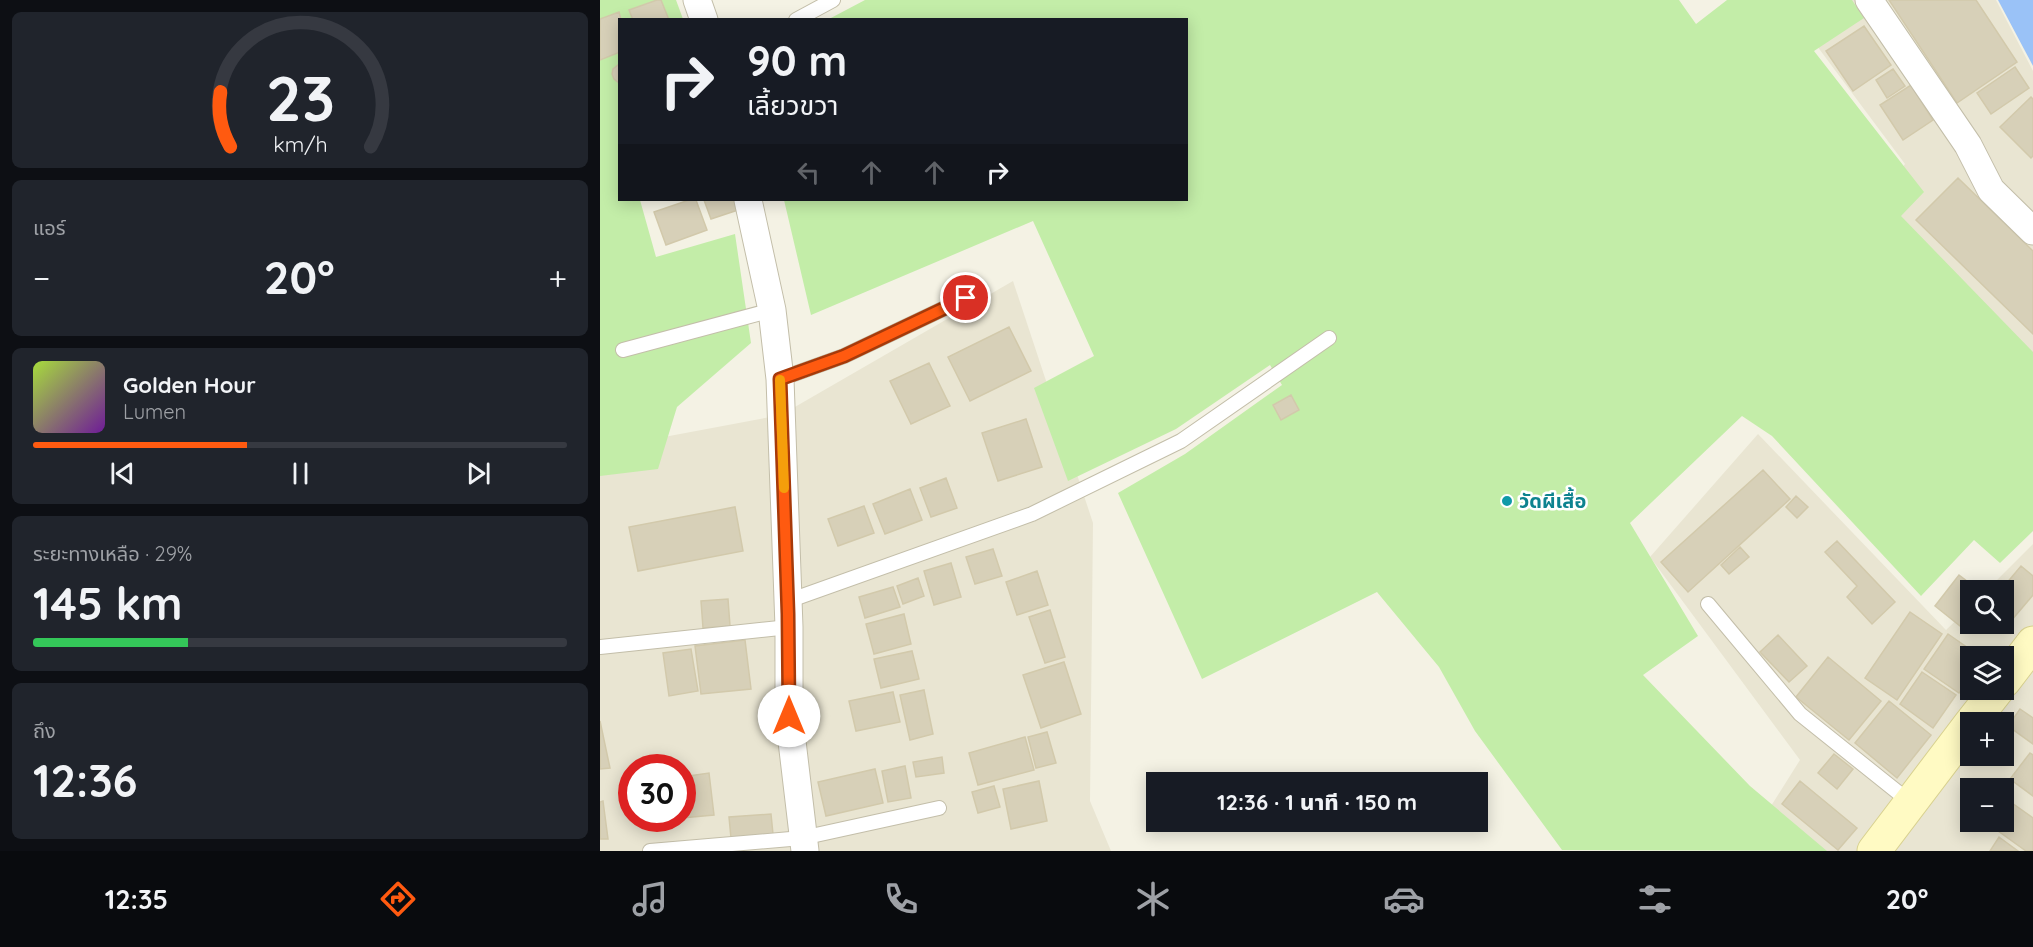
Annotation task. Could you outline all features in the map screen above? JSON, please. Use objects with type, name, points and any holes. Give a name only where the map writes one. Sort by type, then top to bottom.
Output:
[{"type":"street","points":[[697,0],[703,18]]},
{"type":"street","points":[[1869,0],[1968,145],[1991,190],[2033,231]]},
{"type":"street","points":[[748,201],[772,310],[780,379],[789,716],[803,845]]},
{"type":"street","points":[[2014,668],[2033,643]]},
{"type":"street","points":[[1980,712],[1989,700]]},
{"type":"street","points":[[1874,851],[1960,737]]},
{"type":"lane","points":[[800,18],[833,0]]},
{"type":"lane","points":[[780,379],[844,356],[966,298]]},
{"type":"lane","points":[[623,350],[772,310]]},
{"type":"lane","points":[[600,647],[788,614],[1032,514],[1180,441],[1329,338]]},
{"type":"lane","points":[[1708,604],[1800,714],[1910,802]]},
{"type":"lane","points":[[650,851],[803,845],[939,808]]},
{"type":"shaded area","points":[[1794,0],[1996,0],[2033,71],[2033,391],[1868,210],[1905,164],[1814,42]]},
{"type":"shaded area","points":[[1013,281],[1093,523],[1090,801],[1111,851],[600,851],[600,449],[781,415]]},
{"type":"shaded area","points":[[1758,434],[1946,630],[1960,617],[1960,634],[2014,634],[2014,580],[1997,580],[2033,544],[2033,851],[1800,851],[1771,806],[1800,760],[1650,557]]},
{"type":"green space","points":[[600,0],[676,0],[683,18],[618,18],[618,201],[640,201],[656,257],[735,234],[751,343],[677,407],[658,469],[600,476]]},
{"type":"green space","points":[[865,0],[1679,0],[1696,24],[1727,0],[1852,0],[1864,18],[1814,51],[1924,192],[1901,216],[2033,352],[2033,531],[2000,563],[1974,540],[1921,596],[1772,436],[1742,416],[1630,523],[1698,636],[1643,675],[1750,786],[1827,851],[1562,850],[1475,731],[1439,667],[1377,592],[1202,679],[1118,493],[1185,454],[1282,385],[1270,365],[1176,429],[1068,481],[1034,388],[1094,356],[1033,221],[811,315],[784,201],[1188,201],[1188,18],[831,18]]},
{"type":"water","points":[[1998,0],[2033,0],[2033,66]]},
{"type":"building","points":[[661,0],[668,18],[632,18],[629,10]]},
{"type":"building","points":[[1889,0],[1976,0],[2017,62],[1957,103]]},
{"type":"building","points":[[619,12],[620,18],[618,18],[618,53],[600,60],[600,19]]},
{"type":"building","points":[[1864,26],[1891,65],[1853,91],[1826,51]]},
{"type":"building","points":[[618,65],[618,82],[612,74],[613,69]]},
{"type":"building","points":[[2015,67],[2029,88],[1991,114],[1977,93]]},
{"type":"building","points":[[1893,69],[1905,86],[1887,98],[1876,80]]},
{"type":"building","points":[[1911,85],[1933,120],[1903,140],[1880,105]]},
{"type":"building","points":[[2031,97],[2033,99],[2033,156],[2031,158],[2000,127]]},
{"type":"building","points":[[1958,178],[2033,251],[2033,334],[1916,220]]},
{"type":"building","points":[[686,201],[696,201],[707,230],[666,245],[654,212]]},
{"type":"building","points":[[704,201],[734,201],[738,210],[711,219]]},
{"type":"building","points":[[1009,327],[1031,371],[970,401],[948,357]]},
{"type":"building","points":[[929,363],[950,406],[911,424],[890,381]]},
{"type":"building","points":[[1291,395],[1299,410],[1281,420],[1273,405]]},
{"type":"building","points":[[1026,419],[1042,467],[998,481],[982,433]]},
{"type":"building","points":[[1763,470],[1790,499],[1688,592],[1661,562]]},
{"type":"building","points":[[946,478],[957,508],[931,517],[920,488]]},
{"type":"building","points":[[910,489],[922,520],[885,534],[873,504]]},
{"type":"building","points":[[1796,496],[1808,507],[1797,518],[1786,507]]},
{"type":"building","points":[[864,506],[874,533],[838,546],[828,519]]},
{"type":"building","points":[[735,507],[743,551],[638,571],[629,527]]},
{"type":"building","points":[[1837,541],[1895,602],[1872,624],[1847,597],[1857,586],[1825,552]]},
{"type":"building","points":[[1740,547],[1749,557],[1729,574],[1721,565]]},
{"type":"building","points":[[993,549],[1002,576],[975,584],[966,557]]},
{"type":"building","points":[[951,563],[961,597],[934,605],[924,571]]},
{"type":"building","points":[[2021,566],[2033,576],[2033,595],[2014,617],[2014,580],[2009,580]]},
{"type":"building","points":[[1037,571],[1048,605],[1017,615],[1006,582]]},
{"type":"building","points":[[1959,575],[1966,580],[1960,580],[1960,626],[1935,606]]},
{"type":"building","points":[[918,578],[924,596],[903,604],[897,586]]},
{"type":"building","points":[[893,587],[900,607],[865,618],[859,597]]},
{"type":"building","points":[[728,599],[730,626],[703,628],[701,601]]},
{"type":"building","points":[[1050,610],[1065,657],[1045,663],[1029,617]]},
{"type":"building","points":[[1910,612],[1942,634],[1897,700],[1865,678]]},
{"type":"building","points":[[904,614],[911,644],[874,654],[866,624]]},
{"type":"building","points":[[1948,634],[1965,646],[1960,646],[1959,693],[1924,669]]},
{"type":"building","points":[[1778,635],[1807,666],[1789,682],[1760,652]]},
{"type":"building","points":[[745,640],[751,689],[701,694],[695,646]]},
{"type":"building","points":[[691,649],[698,691],[669,696],[663,653]]},
{"type":"building","points":[[912,651],[919,679],[881,688],[874,659]]},
{"type":"building","points":[[1828,657],[1881,701],[1849,740],[1796,697]]},
{"type":"building","points":[[1064,662],[1081,714],[1041,728],[1023,675]]},
{"type":"building","points":[[1922,672],[1956,695],[1933,728],[1900,704]]},
{"type":"building","points":[[924,690],[933,734],[910,740],[900,695]]},
{"type":"building","points":[[893,692],[900,722],[856,731],[849,701]]},
{"type":"building","points":[[1889,701],[1931,735],[1897,778],[1855,743]]},
{"type":"building","points":[[2020,709],[2033,718],[2033,744],[2014,730],[2014,718]]},
{"type":"building","points":[[600,721],[610,768],[600,769]]},
{"type":"building","points":[[1047,732],[1056,763],[1036,768],[1028,737]]},
{"type":"building","points":[[1025,737],[1034,770],[978,785],[969,753]]},
{"type":"building","points":[[2030,753],[2033,755],[2033,796],[2014,782],[2014,778],[2011,778]]},
{"type":"building","points":[[1834,754],[1853,769],[1837,789],[1818,773]]},
{"type":"building","points":[[942,757],[944,773],[916,777],[913,762]]},
{"type":"building","points":[[905,766],[911,798],[888,802],[882,771]]},
{"type":"building","points":[[875,769],[883,803],[826,816],[818,782]]},
{"type":"building","points":[[709,773],[714,815],[696,817],[696,775]]},
{"type":"building","points":[[1039,781],[1047,821],[1011,829],[1003,789]]},
{"type":"building","points":[[1800,781],[1857,828],[1838,850],[1782,804]]},
{"type":"building","points":[[994,786],[1000,807],[978,813],[972,792]]},
{"type":"building","points":[[603,801],[608,839],[600,839],[600,802]]},
{"type":"building","points":[[2014,804],[2033,818],[2033,851],[2026,851],[2000,832],[2014,832]]},
{"type":"building","points":[[771,814],[773,834],[731,838],[729,817]]},
{"type":"building","points":[[1999,837],[2018,851],[1990,851]]},
{"type":"slow traffic","points":[[780,380],[784,488]]},
{"type":"place","name":"วัดผีเสื้อ","points":[[1507,501]]},
{"type":"route","points":[[789,716],[780,379],[844,356],[966,298]]}]
